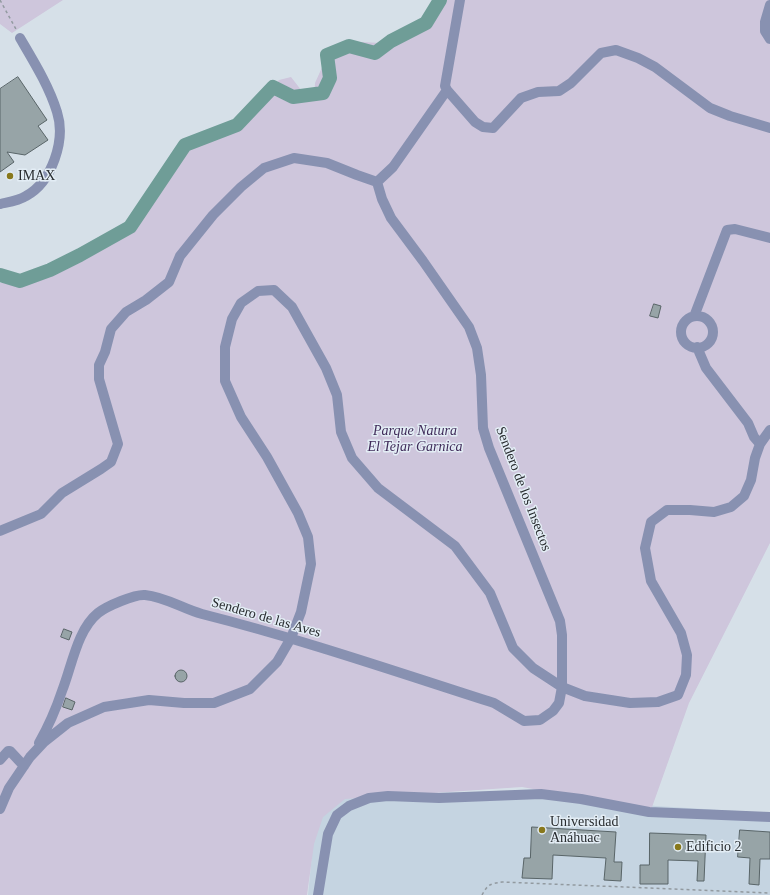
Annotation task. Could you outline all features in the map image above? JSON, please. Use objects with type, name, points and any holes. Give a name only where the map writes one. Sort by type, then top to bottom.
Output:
[{"type":"street","points":[[460,0],[445,86],[475,122],[483,127],[493,128],[521,98],[538,92],[559,91],[571,83],[601,53],[616,50],[638,58],[656,67],[710,108],[730,116],[770,128]]},
{"type":"street","points":[[770,5],[765,22],[765,31],[770,39]]},
{"type":"street","points":[[0,204],[16,201],[28,196],[43,183],[53,163],[58,145],[60,129],[58,113],[35,63],[20,38]]},
{"type":"street","points":[[0,531],[40,514],[62,493],[111,462],[118,444],[99,379],[99,365],[105,352],[111,329],[126,312],[146,300],[169,282],[180,256],[213,215],[241,186],[264,168],[294,158],[327,163],[377,182],[393,167],[447,90]]},
{"type":"street","name":"Sendero de los Insectos","points":[[377,182],[382,200],[391,218],[469,327],[477,348],[482,382],[484,428],[489,448],[560,621],[562,635],[562,687]]},
{"type":"street","points":[[694,314],[705,318],[712,326],[713,331],[710,341],[707,345],[702,347],[691,347],[686,345],[682,341],[680,330],[685,320],[694,314],[727,230],[735,229],[770,238]]},
{"type":"street","points":[[0,809],[9,788],[30,757],[44,742],[68,724],[104,706],[149,700],[184,703],[214,703],[250,689],[277,662],[291,638],[301,612],[311,564],[308,537],[298,513],[267,457],[241,417],[225,381],[224,347],[232,319],[241,303],[258,291],[274,290],[292,307],[305,329],[326,368],[337,395],[341,432],[352,458],[378,488],[455,546],[490,593],[513,648],[533,668],[562,687],[585,696],[630,702],[658,702],[678,694],[686,675],[687,655],[681,633],[651,581],[645,548],[651,522],[667,510],[714,512],[731,507],[744,496],[751,480],[755,458],[760,444],[770,430]]},
{"type":"street","points":[[697,347],[706,368],[745,419],[754,437],[760,444]]},
{"type":"street","name":"Sendero de las Aves","points":[[30,757],[44,735],[86,624],[99,612],[122,600],[144,594],[168,601],[199,613],[291,638],[494,702],[524,721],[540,720],[553,711],[559,702],[562,687]]},
{"type":"street","points":[[0,760],[8,751],[24,766]]},
{"type":"street","points":[[318,895],[328,834],[337,815],[349,806],[369,798],[388,796],[439,798],[541,794],[581,799],[648,812],[770,817]]},
{"type":"path","points":[[0,0],[20,38]]},
{"type":"path","points":[[482,895],[486,888],[491,884],[502,882],[770,894]]},
{"type":"shaded area","name":"Universidad Anáhuac","points":[[369,792],[562,793],[656,806],[770,813],[770,895],[308,895],[316,815],[344,798]]},
{"type":"green space","points":[[0,0],[63,0],[12,33],[0,24]]},
{"type":"green space","name":"Parque Natura El Tejar Garnica","points":[[441,0],[770,0],[770,543],[689,703],[651,810],[522,787],[345,799],[323,817],[314,844],[307,895],[0,895],[0,283],[26,282],[54,269],[75,250],[128,231],[144,210],[159,172],[178,160],[188,141],[214,128],[250,118],[261,100],[279,80],[291,77],[305,95],[314,96],[315,83],[324,63],[338,49],[362,42],[380,43],[430,21]]},
{"type":"building","points":[[18,77],[47,120],[38,126],[48,140],[25,155],[7,152],[14,162],[0,172],[0,89]]},
{"type":"building","points":[[654,304],[661,306],[658,318],[650,316]]},
{"type":"building","points":[[64,629],[72,632],[69,640],[61,637]]},
{"type":"building","points":[[179,670],[183,670],[187,676],[183,682],[179,682],[175,678],[175,674]]},
{"type":"building","points":[[66,698],[75,702],[72,710],[63,707]]},
{"type":"building","points":[[532,827],[616,832],[614,862],[622,862],[621,881],[604,880],[606,858],[553,855],[552,879],[522,878],[524,858],[530,858]]},
{"type":"building","points":[[740,830],[770,832],[770,859],[760,859],[759,885],[749,884],[750,858],[738,857]]},
{"type":"building","name":"Edificio 2","points":[[650,833],[706,835],[704,881],[697,881],[698,861],[668,860],[668,884],[640,884],[640,865],[649,865]]},
{"type":"waterway","points":[[0,275],[20,281],[50,270],[130,227],[185,145],[237,125],[273,87],[293,97],[323,93],[330,78],[327,55],[349,46],[375,53],[391,41],[426,23],[440,0]]},
{"type":"place","name":"IMAX","points":[[10,176]]},
{"type":"place","name":"Universidad Anáhuac","points":[[542,830]]},
{"type":"place","name":"Edificio 2","points":[[678,847]]}]
